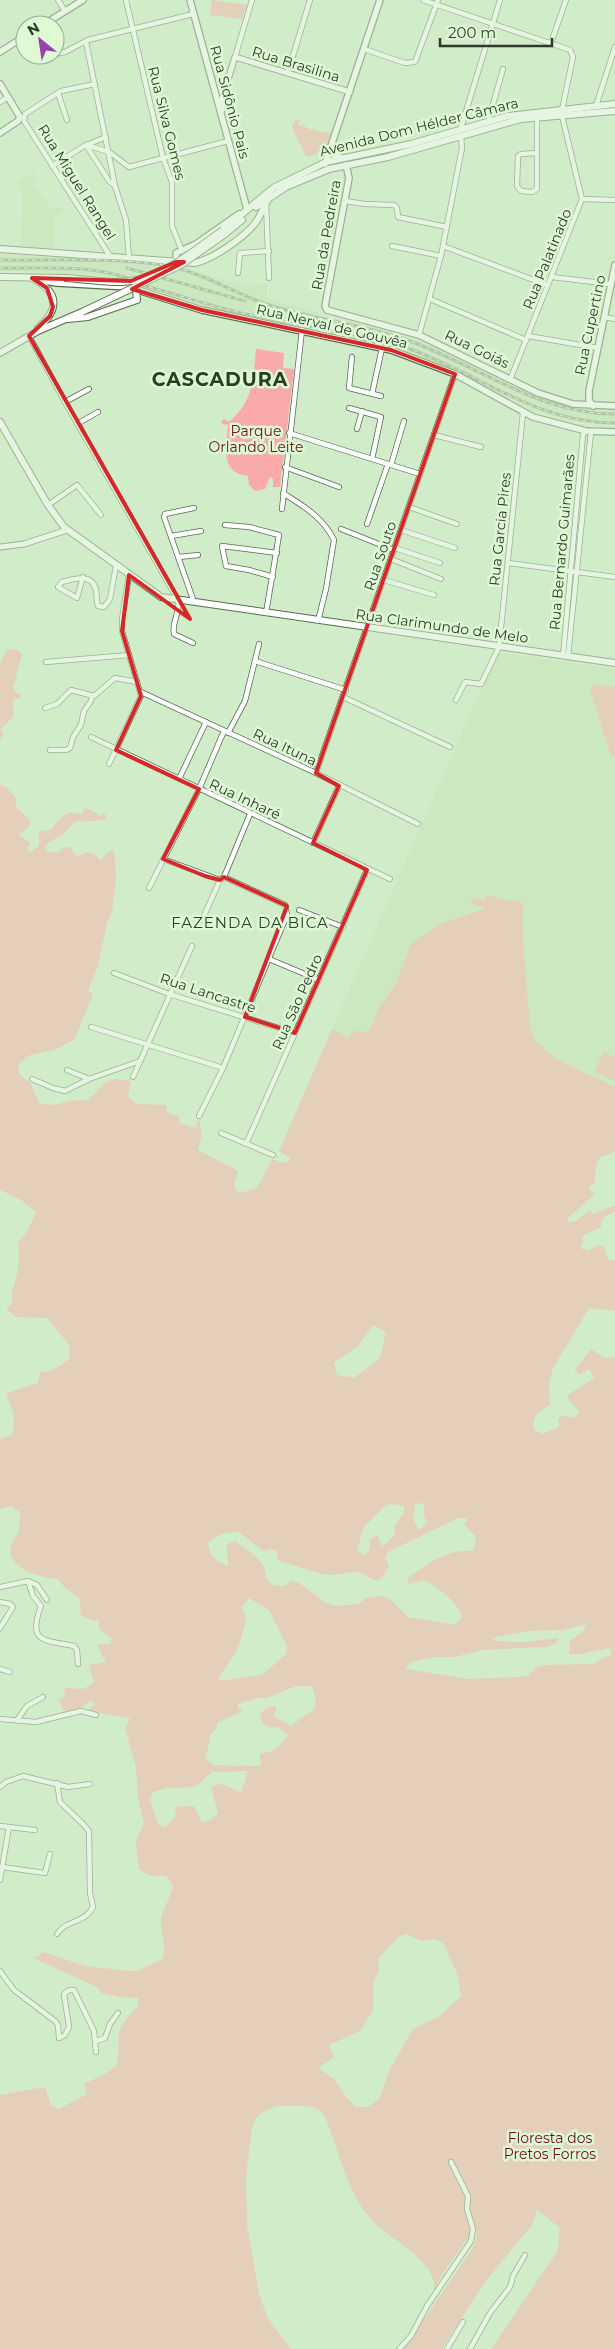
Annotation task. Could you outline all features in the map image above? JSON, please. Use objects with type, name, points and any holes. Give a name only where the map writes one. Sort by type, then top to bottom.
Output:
[{"type":"main road","points":[[59,15],[83,0]]},
{"type":"main road","name":"Rua Sidônio Pais","points":[[190,0],[245,211]]},
{"type":"main road","points":[[320,172],[326,162],[380,0]]},
{"type":"main road","points":[[0,52],[15,42]]},
{"type":"main road","points":[[0,84],[18,112]]},
{"type":"main road","name":"Avenida Dom Hélder Câmara","points":[[224,232],[245,211],[273,188],[326,162],[522,119],[615,104]]},
{"type":"main road","name":"Rua Miguel Rangel","points":[[18,112],[21,121]]},
{"type":"main road","name":"Avenida Dom Hélder Câmara","points":[[224,232],[268,199],[320,172],[388,156],[516,114],[615,112]]},
{"type":"main road","points":[[0,133],[21,121]]},
{"type":"main road","points":[[330,150],[334,155],[343,158]]},
{"type":"main road","name":"Rua da Pedreira","points":[[327,310],[326,306],[350,174],[346,165]]},
{"type":"main road","points":[[0,249],[195,263],[208,259],[256,222],[268,199]]},
{"type":"main road","name":"Avenida Dom Hélder Câmara","points":[[182,250],[245,211]]},
{"type":"main road","points":[[0,277],[125,281],[140,279],[179,260],[224,232]]},
{"type":"main road","points":[[0,353],[29,336],[180,265],[224,232]]},
{"type":"main road","points":[[177,262],[175,254],[182,250]]},
{"type":"main road","name":"Rua Cupertino","points":[[593,406],[589,400],[589,391],[615,266]]},
{"type":"main road","points":[[29,336],[50,316],[54,307],[53,298],[48,288],[32,278]]},
{"type":"main road","name":"Rua Nerval de Gouvêa","points":[[32,278],[57,283],[112,285],[136,290],[202,310],[382,348],[455,374],[522,413],[540,420],[588,431],[615,432]]},
{"type":"main road","points":[[67,319],[88,317],[137,300],[136,290]]},
{"type":"main road","name":"Rua Goiás","points":[[327,310],[419,335],[538,393],[579,404],[615,406]]},
{"type":"main road","name":"Rua Cupertino","points":[[579,404],[585,399],[589,391]]},
{"type":"main road","name":"Rua Clarimundo de Melo","points":[[0,422],[48,505],[68,530],[156,594],[178,600],[615,663]]},
{"type":"street","points":[[58,0],[65,11]]},
{"type":"street","name":"Rua Silva Gomes","points":[[126,0],[163,158],[172,182],[172,226],[182,250]]},
{"type":"street","points":[[222,118],[221,102],[252,0]]},
{"type":"street","points":[[288,72],[310,0]]},
{"type":"street","points":[[423,0],[437,2],[492,24],[565,47],[572,52],[573,57],[562,113]]},
{"type":"street","points":[[419,335],[447,227],[462,148],[460,133],[500,0]]},
{"type":"street","points":[[551,43],[566,0]]},
{"type":"street","points":[[364,49],[405,64],[415,62],[437,2]]},
{"type":"street","points":[[65,52],[86,42],[193,14]]},
{"type":"street","points":[[86,42],[115,186],[126,220],[129,258]]},
{"type":"street","points":[[596,106],[615,47]]},
{"type":"street","name":"Rua Brasilina","points":[[235,57],[350,92]]},
{"type":"street","points":[[488,122],[503,69]]},
{"type":"street","points":[[25,114],[58,93],[95,84]]},
{"type":"street","points":[[58,93],[66,120]]},
{"type":"street","points":[[0,102],[8,97]]},
{"type":"street","name":"Rua Miguel Rangel","points":[[18,112],[25,114],[21,121],[110,256]]},
{"type":"street","name":"Rua Palatinado","points":[[510,380],[582,199],[562,113]]},
{"type":"street","points":[[537,118],[537,153],[537,189],[532,192],[519,190],[518,156],[521,154],[537,153]]},
{"type":"street","points":[[52,166],[86,145],[106,137]]},
{"type":"street","points":[[86,145],[109,152],[129,167],[228,141]]},
{"type":"street","points":[[86,145],[109,181],[115,186]]},
{"type":"street","points":[[268,199],[269,278]]},
{"type":"street","points":[[582,199],[615,200]]},
{"type":"street","points":[[345,202],[394,205],[397,208],[398,217],[447,227]]},
{"type":"street","points":[[256,222],[268,223]]},
{"type":"street","points":[[392,246],[441,256]]},
{"type":"street","points":[[443,246],[547,285]]},
{"type":"street","points":[[238,273],[240,253],[269,251]]},
{"type":"street","points":[[552,277],[610,284]]},
{"type":"street","points":[[430,298],[527,338],[598,348]]},
{"type":"street","points":[[604,317],[615,319]]},
{"type":"street","points":[[282,509],[302,330]]},
{"type":"street","points":[[29,336],[178,600],[179,612],[173,631],[176,636],[193,643]]},
{"type":"street","points":[[372,394],[382,348]]},
{"type":"street","points":[[352,357],[348,388],[380,396]]},
{"type":"street","name":"Rua Souto","points":[[316,774],[455,374]]},
{"type":"street","points":[[65,402],[89,388]]},
{"type":"street","points":[[349,408],[381,417],[372,459]]},
{"type":"street","points":[[77,424],[98,412]]},
{"type":"street","points":[[357,429],[362,412]]},
{"type":"street","name":"Rua Garcia Pires","points":[[456,700],[465,682],[481,684],[499,647],[522,413]]},
{"type":"street","points":[[367,524],[404,421]]},
{"type":"street","name":"Rua Bernardo Guimarães","points":[[565,656],[588,431]]},
{"type":"street","points":[[289,433],[420,474]]},
{"type":"street","points":[[434,435],[481,447]]},
{"type":"street","points":[[286,467],[339,487]]},
{"type":"street","points":[[48,505],[77,484],[101,515]]},
{"type":"street","points":[[283,493],[313,513],[323,523],[334,540],[328,580],[318,621]]},
{"type":"street","points":[[409,507],[457,524]]},
{"type":"street","points":[[194,508],[168,513],[164,517],[194,602]]},
{"type":"street","points":[[225,524],[249,527],[279,535],[266,613]]},
{"type":"street","points":[[341,529],[440,563]]},
{"type":"street","points":[[0,547],[24,544],[68,530]]},
{"type":"street","points":[[401,530],[455,548]]},
{"type":"street","points":[[171,536],[201,531]]},
{"type":"street","points":[[273,577],[226,566],[222,546],[276,553]]},
{"type":"street","points":[[179,558],[198,555]]},
{"type":"street","points":[[391,559],[441,579]]},
{"type":"street","points":[[508,563],[615,577]]},
{"type":"street","points":[[83,577],[95,586],[98,606],[104,607],[109,603],[116,566]]},
{"type":"street","points":[[109,764],[139,702],[141,692],[122,626],[130,575]]},
{"type":"street","points":[[83,577],[77,598],[58,587],[62,582],[83,577]]},
{"type":"street","points":[[384,580],[434,595]]},
{"type":"street","points":[[149,888],[226,732],[246,701],[259,644]]},
{"type":"street","points":[[46,662],[129,655]]},
{"type":"street","points":[[255,661],[346,690]]},
{"type":"street","points":[[45,708],[58,704],[71,690],[96,695],[114,678],[137,682]]},
{"type":"street","name":"Rua Ituna","points":[[141,692],[418,824]]},
{"type":"street","points":[[50,750],[66,750],[70,748],[72,737],[81,724],[84,711],[91,701],[92,695]]},
{"type":"street","points":[[343,697],[450,747]]},
{"type":"street","points":[[179,780],[206,722]]},
{"type":"street","name":"Rua Inharé","points":[[91,737],[367,870],[390,879]]},
{"type":"street","points":[[313,843],[339,786]]},
{"type":"street","points":[[202,920],[250,814]]},
{"type":"street","points":[[163,858],[222,878],[286,907],[287,915],[269,960],[223,1068],[198,1116]]},
{"type":"street","name":"Rua São Pedro","points":[[246,1144],[367,870]]},
{"type":"street","points":[[299,910],[343,927]]},
{"type":"street","points":[[133,1077],[192,946]]},
{"type":"street","points":[[269,960],[319,980]]},
{"type":"street","name":"Rua Lancastre","points":[[114,973],[169,994],[296,1033]]},
{"type":"street","points":[[91,1027],[223,1068]]},
{"type":"street","points":[[32,1079],[66,1091],[89,1079],[140,1060]]},
{"type":"street","points":[[67,1070],[89,1079]]},
{"type":"street","points":[[221,1133],[273,1155]]},
{"type":"street","points":[[28,1581],[33,1596],[41,1606],[35,1622],[37,1633],[41,1638],[50,1642],[74,1646],[77,1650],[78,1664]]},
{"type":"street","points":[[0,1587],[28,1581],[37,1585],[47,1600]]},
{"type":"street","points":[[0,1602],[10,1604],[12,1607],[0,1628]]},
{"type":"street","points":[[0,1669],[10,1672]]},
{"type":"street","points":[[17,1720],[28,1706],[43,1696]]},
{"type":"street","points":[[0,1720],[36,1722],[81,1711],[96,1715]]},
{"type":"street","points":[[0,1787],[6,1782],[23,1776],[73,1787],[90,1784]]},
{"type":"street","points":[[57,1783],[60,1802],[89,1831],[90,1893],[94,1907],[82,1919],[63,1926],[57,1934]]},
{"type":"street","points":[[0,1826],[35,1830]]},
{"type":"street","points":[[0,1880],[9,1827]]},
{"type":"street","points":[[2,1867],[45,1873],[50,1854]]},
{"type":"street","points":[[0,1971],[14,1990],[56,2021],[59,2027],[57,2034],[59,2038],[65,2035],[69,2027],[64,1994],[72,1989],[79,1997],[96,2041],[96,2052]]},
{"type":"street","points":[[96,2041],[105,2038],[112,2020],[118,2013]]},
{"type":"street","points":[[399,2349],[411,2336],[427,2306],[471,2241],[473,2229],[467,2209],[468,2196],[451,2162]]},
{"type":"street","points":[[470,2349],[490,2313],[510,2287],[513,2276],[525,2255]]},
{"type":"street","points":[[447,2349],[463,2322]]},
{"type":"highlighted area","points":[[176,262],[184,262],[132,289],[202,310],[391,350],[455,374],[316,773],[339,786],[313,843],[367,870],[295,1033],[245,1017],[287,906],[224,877],[220,880],[205,876],[163,859],[199,789],[116,750],[141,696],[122,631],[129,575],[190,619],[29,336],[50,316],[53,307],[47,288],[32,278],[131,281]]},
{"type":"shaded area","points":[[33,172],[38,179],[32,184],[52,209],[59,205],[63,211],[55,217],[54,248],[21,247],[23,192],[17,182]]},
{"type":"shaded area","points":[[0,254],[168,264],[245,286],[267,283],[267,296],[275,301],[319,312],[318,315],[388,329],[405,335],[439,348],[538,397],[579,408],[615,410],[615,425],[570,421],[536,411],[462,374],[396,347],[202,306],[183,298],[181,300],[146,287],[101,275],[0,271]]},
{"type":"shaded area","points":[[497,652],[615,669],[615,1087],[556,1059],[536,1041],[530,1027],[523,939],[523,903],[486,895],[484,909],[442,923],[411,944],[395,985],[378,1009],[370,1030],[349,1038],[332,1029]]},
{"type":"green space","points":[[212,0],[247,5],[242,19],[210,15]]},
{"type":"green space","points":[[296,119],[301,121],[298,122],[299,126],[304,125],[312,130],[315,128],[315,131],[333,134],[328,147],[312,156],[306,156],[292,128]]},
{"type":"green space","name":"Parque Orlando Leite","points":[[256,349],[284,353],[283,368],[294,369],[280,487],[273,487],[273,479],[270,477],[265,489],[255,491],[249,485],[248,476],[232,470],[229,464],[226,450],[228,424],[224,425],[221,422],[224,419],[229,422],[248,398],[253,380]]},
{"type":"green space","points":[[16,649],[22,654],[13,688],[16,693],[21,695],[18,699],[13,699],[14,716],[1,729],[4,734],[0,740],[0,664],[7,650]]},
{"type":"green space","points":[[594,685],[615,687],[615,757],[611,756],[590,690]]},
{"type":"green space","name":"Floresta dos Pretos Forros","points":[[0,784],[7,788],[16,798],[16,806],[31,822],[25,831],[19,835],[30,843],[28,849],[31,852],[39,845],[39,831],[51,830],[59,820],[70,812],[82,814],[85,807],[101,816],[104,813],[107,817],[105,820],[74,822],[64,834],[49,842],[44,848],[48,852],[59,852],[64,847],[69,847],[77,856],[88,852],[97,856],[100,861],[108,852],[113,850],[115,856],[116,878],[112,912],[107,923],[98,966],[88,991],[93,994],[75,1039],[55,1050],[30,1055],[19,1064],[19,1074],[31,1084],[40,1104],[53,1105],[70,1101],[88,1100],[106,1082],[115,1079],[131,1082],[128,1096],[136,1104],[167,1105],[166,1112],[179,1116],[179,1123],[195,1128],[199,1118],[202,1135],[198,1150],[238,1171],[234,1184],[236,1191],[243,1192],[257,1188],[272,1159],[284,1163],[290,1161],[290,1158],[279,1151],[332,1029],[349,1038],[352,1030],[361,1033],[370,1030],[378,1009],[395,985],[411,944],[442,923],[484,909],[484,907],[471,904],[472,898],[485,900],[486,895],[523,903],[523,939],[530,1027],[536,1041],[556,1059],[615,1087],[615,1151],[601,1156],[596,1166],[594,1184],[589,1186],[590,1190],[595,1194],[567,1219],[569,1222],[576,1221],[589,1211],[594,1214],[615,1205],[615,1212],[605,1217],[601,1227],[582,1236],[583,1242],[580,1248],[588,1251],[598,1245],[604,1247],[608,1260],[615,1260],[615,1311],[589,1308],[553,1368],[549,1383],[550,1405],[537,1414],[534,1421],[534,1430],[542,1434],[559,1427],[558,1419],[563,1415],[574,1418],[579,1411],[569,1400],[568,1395],[594,1378],[589,1369],[580,1374],[575,1370],[591,1349],[604,1358],[615,1357],[615,2349],[491,2349],[557,2252],[560,2228],[537,2210],[532,2225],[485,2282],[442,2349],[401,2349],[410,2340],[472,2249],[477,2236],[476,2227],[441,2276],[434,2292],[434,2281],[423,2263],[366,2214],[345,2173],[324,2115],[318,2109],[307,2106],[278,2106],[266,2110],[256,2118],[252,2128],[246,2176],[247,2225],[259,2294],[268,2319],[291,2349],[0,2349],[0,2095],[45,2087],[51,2105],[59,2109],[87,2094],[84,2084],[105,2074],[117,2065],[119,2033],[124,2022],[138,2006],[138,1998],[101,1993],[97,1987],[33,1958],[44,1952],[85,1966],[130,1971],[138,1971],[162,1959],[164,1945],[161,1920],[173,1886],[166,1876],[150,1876],[139,1869],[136,1841],[144,1823],[138,1797],[136,1767],[125,1729],[130,1718],[87,1711],[94,1705],[91,1700],[79,1709],[65,1713],[59,1701],[65,1695],[64,1688],[83,1689],[94,1683],[89,1665],[106,1662],[97,1645],[110,1644],[112,1638],[99,1629],[99,1620],[92,1621],[81,1615],[79,1598],[64,1587],[58,1579],[33,1574],[18,1565],[13,1559],[11,1552],[13,1542],[19,1531],[21,1513],[12,1506],[0,1509],[0,1443],[1,1438],[12,1436],[14,1421],[7,1393],[38,1383],[40,1372],[56,1368],[70,1357],[69,1345],[47,1318],[16,1317],[7,1310],[13,1301],[12,1292],[19,1260],[18,1242],[27,1232],[36,1212],[20,1199],[0,1190]],"holes":[[[373,1325],[386,1332],[380,1358],[354,1378],[337,1375],[334,1363],[358,1346]],[[425,1503],[423,1513],[427,1523],[419,1530],[416,1526],[415,1504]],[[386,1505],[404,1506],[404,1513],[394,1526],[395,1534],[382,1546],[377,1535],[369,1540],[370,1548],[366,1555],[357,1551],[363,1528]],[[468,1517],[464,1525],[476,1536],[472,1551],[454,1552],[438,1558],[408,1578],[408,1584],[424,1580],[451,1600],[462,1617],[455,1625],[408,1617],[390,1599],[382,1596],[366,1598],[358,1604],[336,1606],[326,1603],[299,1583],[292,1581],[284,1586],[273,1585],[266,1578],[264,1566],[260,1561],[235,1541],[227,1544],[228,1566],[214,1558],[208,1543],[221,1534],[238,1531],[263,1551],[272,1549],[277,1551],[278,1561],[330,1575],[357,1572],[373,1580],[377,1580],[385,1574],[389,1565],[385,1558],[388,1552],[456,1519]],[[249,1598],[269,1610],[287,1646],[286,1654],[262,1675],[220,1681],[219,1677],[236,1652],[246,1619],[242,1607]],[[586,1624],[584,1630],[570,1641],[569,1654],[581,1654],[609,1648],[612,1654],[593,1664],[546,1665],[537,1667],[528,1676],[518,1677],[468,1679],[406,1669],[410,1662],[435,1657],[454,1657],[482,1650],[547,1647],[557,1643],[558,1638],[524,1642],[494,1641],[492,1638],[528,1631],[562,1630]],[[296,1686],[312,1686],[316,1700],[315,1708],[291,1726],[273,1716],[277,1710],[275,1706],[268,1707],[260,1714],[262,1723],[269,1727],[277,1727],[288,1735],[277,1748],[260,1754],[261,1766],[214,1765],[205,1759],[210,1741],[209,1737],[217,1727],[217,1723],[243,1711],[238,1708],[238,1704],[257,1698],[267,1698]],[[248,1771],[241,1793],[219,1784],[211,1787],[218,1813],[211,1820],[202,1822],[194,1806],[175,1807],[176,1817],[165,1827],[158,1824],[150,1800],[153,1792],[166,1788],[195,1787],[212,1772]],[[407,1934],[421,1941],[435,1939],[443,1943],[457,1973],[461,1996],[440,2016],[413,2029],[390,2069],[380,2097],[369,2107],[356,2107],[346,2097],[335,2080],[318,2068],[334,2057],[329,2045],[360,2031],[373,2010],[373,1984],[379,1970],[379,1958],[399,1936]]]},
{"type":"green space","points":[[604,1052],[615,1057],[615,1081],[594,1071]]},
{"type":"railway","points":[[0,260],[122,261],[177,268],[204,277],[272,306],[374,330],[407,340],[433,350],[508,386],[560,406],[587,412],[615,414]]},
{"type":"railway","points":[[0,268],[71,268],[99,271],[118,275],[145,286],[238,312],[388,342],[433,358],[533,406],[559,415],[586,421],[615,423]]},
{"type":"railway","points":[[127,268],[245,301]]},
{"type":"district","name":"CASCADURA","points":[[220,379]]},
{"type":"district","name":"FAZENDA DA BICA","points":[[250,922]]}]
